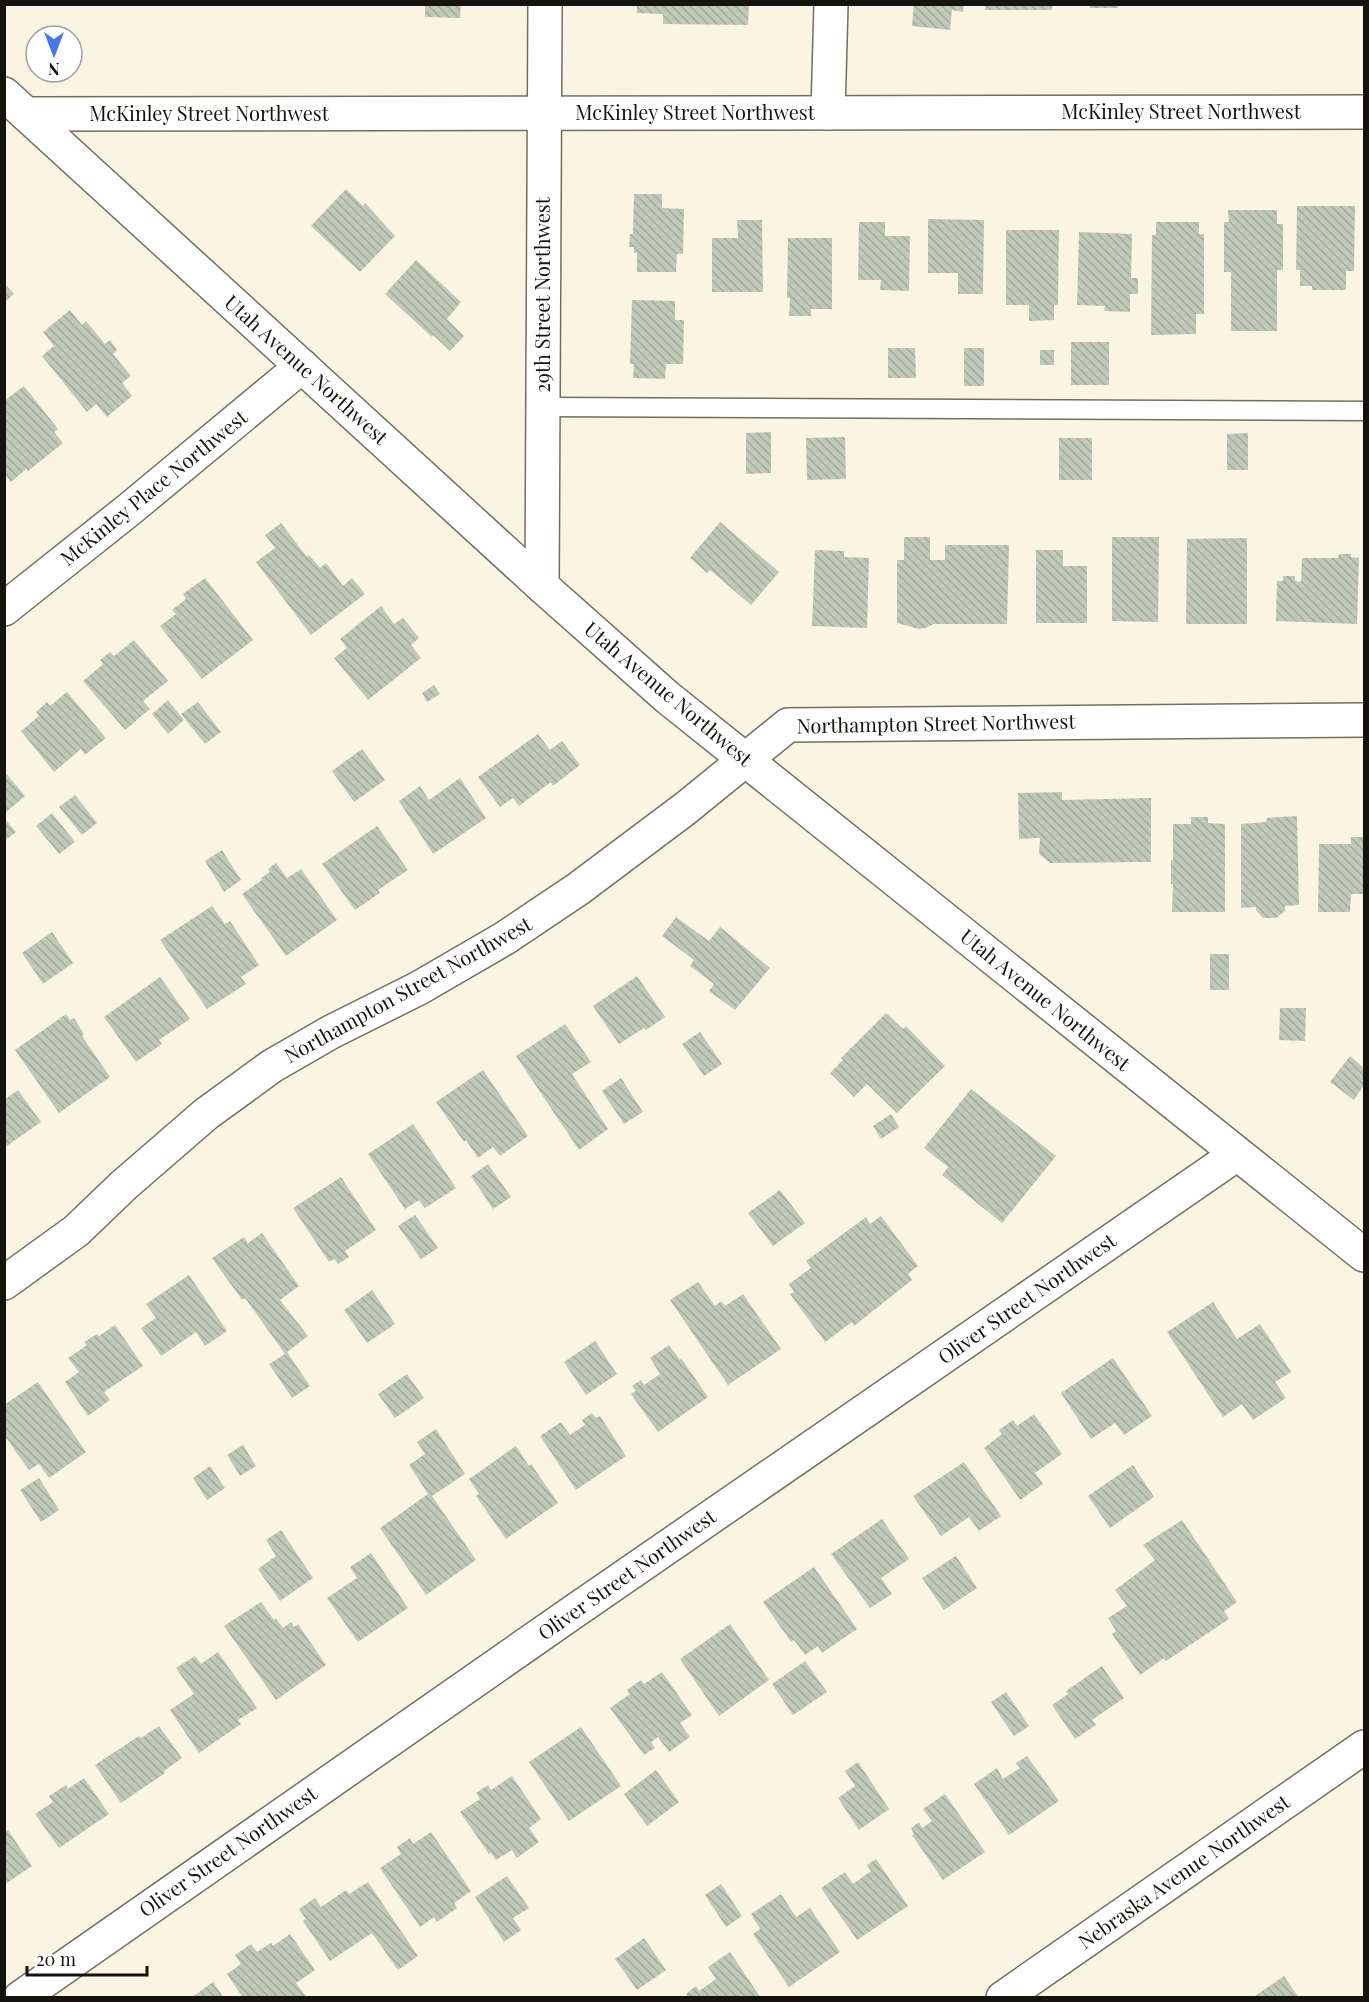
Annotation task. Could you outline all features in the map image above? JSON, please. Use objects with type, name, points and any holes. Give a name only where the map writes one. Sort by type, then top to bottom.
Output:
[{"type":"street","name":"29th Street Northwest","points":[[542,586],[544,4]]},
{"type":"street","points":[[828,113],[831,4]]},
{"type":"street","name":"McKinley Street Northwest","points":[[15,104],[544,113],[1365,112]]},
{"type":"street","name":"Utah Avenue Northwest","points":[[15,104],[542,586],[667,697],[1365,1255]]},
{"type":"street","name":"McKinley Place Northwest","points":[[4,609],[140,501],[303,366]]},
{"type":"street","name":"Northampton Street Northwest","points":[[4,1283],[76,1231],[124,1185],[206,1114],[272,1066],[506,938],[686,808],[788,725],[1365,720]]},
{"type":"street","name":"Oliver Street Northwest","points":[[20,1998],[547,1630],[1237,1154]]},
{"type":"street","name":"Nebraska Avenue Northwest","points":[[1003,1998],[1365,1747]]},
{"type":"lane","points":[[543,407],[1365,411]]},
{"type":"building","points":[[425,4],[461,4],[460,18],[425,17]]},
{"type":"building","points":[[637,4],[749,4],[748,25],[663,24],[663,14],[637,13]]},
{"type":"building","points":[[914,4],[964,4],[963,12],[952,10],[950,30],[912,26]]},
{"type":"building","points":[[985,4],[1052,4],[1052,10],[985,10]]},
{"type":"building","points":[[1090,4],[1118,4],[1118,8],[1090,8]]},
{"type":"building","points":[[346,189],[363,206],[365,203],[395,236],[360,272],[311,226]]},
{"type":"building","points":[[634,194],[662,194],[662,208],[684,209],[683,254],[677,254],[676,272],[637,272],[637,253],[634,253],[634,247],[629,247],[630,234],[633,234]]},
{"type":"building","points":[[1297,206],[1355,206],[1354,271],[1346,271],[1346,290],[1312,290],[1312,286],[1300,286],[1300,270],[1296,270]]},
{"type":"building","points":[[1228,210],[1277,210],[1277,224],[1283,224],[1283,270],[1277,270],[1277,331],[1231,331],[1231,272],[1224,272],[1224,222],[1229,222]]},
{"type":"building","points":[[928,219],[984,220],[983,294],[958,294],[958,273],[928,273]]},
{"type":"building","points":[[737,220],[762,220],[763,292],[712,292],[712,238],[738,238]]},
{"type":"building","points":[[859,222],[885,222],[885,236],[910,236],[909,291],[880,290],[881,280],[858,280]]},
{"type":"building","points":[[1156,222],[1199,222],[1199,234],[1204,234],[1204,314],[1196,314],[1196,334],[1151,335],[1152,235],[1156,235]]},
{"type":"building","points":[[1006,230],[1059,230],[1058,305],[1054,305],[1054,320],[1029,321],[1029,305],[1006,305]]},
{"type":"building","points":[[1079,232],[1132,234],[1131,278],[1138,278],[1138,294],[1130,294],[1130,312],[1104,311],[1105,306],[1077,305]]},
{"type":"building","points":[[788,238],[832,238],[832,309],[811,309],[811,316],[789,316]]},
{"type":"building","points":[[416,260],[461,302],[447,319],[464,336],[450,351],[385,294]]},
{"type":"building","points":[[4,283],[14,294],[4,303]]},
{"type":"building","points":[[632,300],[675,301],[675,320],[684,320],[683,364],[666,364],[665,379],[633,378],[634,364],[630,364]]},
{"type":"building","points":[[70,310],[82,325],[86,321],[105,344],[110,340],[117,350],[113,354],[131,376],[122,383],[132,396],[107,417],[96,404],[87,412],[42,356],[54,346],[43,332]]},
{"type":"building","points":[[1071,342],[1109,342],[1109,385],[1071,385]]},
{"type":"building","points":[[888,348],[915,348],[916,378],[888,378]]},
{"type":"building","points":[[964,348],[984,348],[984,386],[964,386]]},
{"type":"building","points":[[1040,350],[1054,350],[1054,365],[1040,365]]},
{"type":"building","points":[[24,386],[58,429],[54,432],[63,443],[11,482],[4,474],[4,401]]},
{"type":"building","points":[[771,432],[771,473],[746,474],[746,433]]},
{"type":"building","points":[[1248,433],[1248,470],[1227,470],[1227,434]]},
{"type":"building","points":[[845,437],[846,479],[807,480],[806,438]]},
{"type":"building","points":[[1059,438],[1092,438],[1092,480],[1059,480]]},
{"type":"building","points":[[720,522],[779,572],[751,605],[710,570],[707,573],[690,558]]},
{"type":"building","points":[[281,523],[307,557],[309,555],[320,568],[326,563],[343,586],[352,578],[365,594],[311,635],[256,562],[275,548],[265,535]]},
{"type":"building","points":[[904,537],[930,537],[930,560],[945,560],[945,545],[1009,545],[1007,624],[934,624],[919,629],[897,623],[897,560],[904,560]]},
{"type":"building","points":[[1112,537],[1159,537],[1158,622],[1112,621]]},
{"type":"building","points":[[1247,538],[1247,624],[1186,624],[1187,539]]},
{"type":"building","points":[[815,550],[844,551],[844,557],[869,558],[867,628],[812,626]]},
{"type":"building","points":[[1036,550],[1063,550],[1063,566],[1087,566],[1087,623],[1036,623]]},
{"type":"building","points":[[1339,554],[1351,554],[1351,557],[1359,558],[1357,624],[1276,621],[1277,581],[1283,581],[1283,576],[1295,576],[1295,581],[1301,582],[1302,558],[1338,558]]},
{"type":"building","points":[[205,578],[253,640],[202,679],[160,626],[176,614],[172,610],[186,599],[183,594]]},
{"type":"building","points":[[381,606],[394,624],[403,618],[419,638],[411,645],[421,658],[368,700],[334,658],[347,648],[340,639]]},
{"type":"building","points":[[134,640],[168,681],[143,701],[150,709],[125,730],[83,681],[103,664],[100,660],[110,652],[114,656]]},
{"type":"building","points":[[434,685],[440,694],[427,702],[422,693]]},
{"type":"building","points":[[67,692],[106,738],[85,755],[81,749],[54,772],[21,731],[39,716],[36,712],[47,702],[50,706]]},
{"type":"building","points":[[168,700],[184,720],[168,734],[152,714]]},
{"type":"building","points":[[198,702],[221,732],[205,744],[181,714]]},
{"type":"building","points":[[538,734],[550,750],[562,741],[580,765],[553,786],[551,782],[519,806],[513,798],[500,807],[478,777]]},
{"type":"building","points":[[362,749],[385,780],[354,802],[332,771]]},
{"type":"building","points":[[5,772],[25,796],[5,813]]},
{"type":"building","points":[[460,778],[486,818],[433,854],[399,801],[420,786],[429,800]]},
{"type":"building","points":[[1062,792],[1062,800],[1151,798],[1151,862],[1050,863],[1039,854],[1040,838],[1019,839],[1018,793]]},
{"type":"building","points":[[75,795],[97,823],[82,835],[59,807]]},
{"type":"building","points":[[52,813],[75,842],[59,854],[36,826]]},
{"type":"building","points":[[1297,816],[1299,905],[1285,906],[1285,911],[1276,918],[1263,918],[1256,907],[1241,908],[1241,824],[1266,822],[1267,818]]},
{"type":"building","points":[[1191,817],[1208,817],[1208,823],[1225,824],[1225,912],[1172,912],[1173,824],[1191,824]]},
{"type":"building","points":[[4,818],[16,832],[4,841]]},
{"type":"building","points":[[377,826],[408,870],[378,890],[380,893],[355,910],[322,864]]},
{"type":"building","points":[[1351,837],[1364,837],[1364,894],[1351,894],[1350,912],[1318,912],[1319,844],[1351,844]]},
{"type":"building","points":[[222,850],[241,880],[224,892],[205,861]]},
{"type":"building","points":[[276,863],[287,878],[301,869],[337,920],[286,956],[242,894],[262,880],[261,878],[270,872],[268,869]]},
{"type":"building","points":[[212,906],[225,924],[230,921],[259,965],[241,977],[246,984],[207,1009],[160,940]]},
{"type":"building","points":[[676,917],[709,941],[720,927],[770,968],[735,1010],[709,991],[714,984],[690,966],[694,960],[662,936]]},
{"type":"building","points":[[52,932],[73,963],[43,984],[22,953]]},
{"type":"building","points":[[1210,954],[1229,954],[1229,990],[1210,990]]},
{"type":"building","points":[[637,976],[665,1017],[619,1044],[593,1006]]},
{"type":"building","points":[[160,977],[190,1019],[159,1040],[162,1044],[136,1062],[104,1017]]},
{"type":"building","points":[[1280,1008],[1306,1008],[1305,1041],[1279,1040]]},
{"type":"building","points":[[886,1013],[903,1029],[906,1026],[945,1066],[897,1113],[867,1084],[854,1097],[830,1073],[843,1060],[841,1058]]},
{"type":"building","points":[[66,1014],[70,1020],[74,1018],[84,1034],[82,1036],[110,1077],[59,1113],[15,1050]]},
{"type":"building","points":[[565,1024],[591,1062],[572,1074],[608,1129],[579,1150],[516,1056]]},
{"type":"building","points":[[700,1032],[722,1064],[704,1076],[682,1044]]},
{"type":"building","points":[[1350,1056],[1364,1068],[1364,1085],[1354,1100],[1330,1082]]},
{"type":"building","points":[[483,1070],[528,1136],[500,1156],[493,1147],[478,1158],[436,1102]]},
{"type":"building","points":[[621,1078],[643,1112],[624,1124],[602,1091]]},
{"type":"building","points":[[971,1089],[1056,1156],[1002,1223],[942,1175],[948,1167],[924,1148]]},
{"type":"building","points":[[18,1090],[41,1122],[4,1148],[4,1100]]},
{"type":"building","points":[[891,1114],[899,1127],[881,1139],[873,1126]]},
{"type":"building","points":[[413,1124],[456,1188],[425,1208],[419,1200],[405,1209],[368,1154]]},
{"type":"building","points":[[488,1164],[511,1197],[493,1209],[471,1176]]},
{"type":"building","points":[[341,1177],[376,1230],[345,1251],[349,1257],[338,1264],[334,1259],[329,1262],[293,1208]]},
{"type":"building","points":[[780,1190],[805,1223],[773,1246],[748,1213]]},
{"type":"building","points":[[415,1215],[438,1248],[421,1259],[398,1226]]},
{"type":"building","points":[[881,1216],[918,1266],[908,1274],[912,1280],[854,1326],[852,1322],[825,1342],[790,1294],[794,1292],[789,1284],[811,1268],[806,1261],[866,1217],[870,1224]]},
{"type":"building","points":[[262,1233],[299,1286],[280,1300],[308,1336],[287,1352],[310,1386],[292,1398],[269,1364],[285,1354],[245,1298],[242,1300],[212,1258],[244,1237],[248,1243]]},
{"type":"building","points":[[189,1275],[227,1331],[205,1346],[196,1332],[161,1356],[141,1328],[156,1318],[146,1304]]},
{"type":"building","points":[[698,1282],[715,1306],[721,1301],[725,1306],[743,1294],[781,1349],[728,1385],[670,1300]]},
{"type":"building","points":[[372,1290],[395,1324],[367,1343],[344,1310]]},
{"type":"building","points":[[1213,1302],[1237,1339],[1260,1324],[1291,1372],[1275,1382],[1286,1398],[1253,1420],[1242,1404],[1223,1417],[1167,1332]]},
{"type":"building","points":[[115,1325],[143,1366],[104,1392],[110,1400],[88,1416],[65,1382],[79,1372],[68,1358],[87,1345],[84,1342],[97,1334],[99,1336]]},
{"type":"building","points":[[595,1341],[617,1374],[586,1395],[564,1362]]},
{"type":"building","points":[[669,1345],[680,1360],[681,1358],[708,1397],[658,1432],[631,1394],[636,1391],[632,1386],[641,1380],[644,1385],[660,1374],[650,1358]]},
{"type":"building","points":[[1113,1358],[1152,1416],[1124,1435],[1115,1423],[1091,1439],[1061,1393]]},
{"type":"building","points":[[407,1374],[424,1398],[395,1418],[378,1394]]},
{"type":"building","points":[[38,1382],[86,1452],[49,1478],[39,1464],[29,1470],[4,1435],[4,1405]]},
{"type":"building","points":[[592,1413],[596,1418],[600,1416],[626,1456],[576,1490],[540,1436],[561,1422],[570,1435],[585,1425],[582,1420]]},
{"type":"building","points":[[1034,1414],[1062,1454],[1035,1473],[1043,1484],[1020,1500],[984,1448],[1002,1434],[999,1430],[1013,1420],[1017,1426]]},
{"type":"building","points":[[436,1429],[465,1474],[432,1496],[476,1560],[426,1595],[380,1528],[428,1494],[409,1465],[425,1454],[417,1442]]},
{"type":"building","points":[[243,1445],[256,1466],[240,1476],[227,1455]]},
{"type":"building","points":[[516,1446],[558,1503],[506,1539],[476,1496],[479,1494],[469,1479]]},
{"type":"building","points":[[964,1462],[1001,1516],[979,1531],[969,1517],[941,1536],[913,1496]]},
{"type":"building","points":[[1133,1465],[1154,1497],[1110,1528],[1088,1496]]},
{"type":"building","points":[[210,1466],[225,1488],[207,1500],[193,1478]]},
{"type":"building","points":[[39,1478],[59,1510],[41,1522],[20,1490]]},
{"type":"building","points":[[882,1519],[909,1559],[881,1578],[892,1594],[870,1608],[831,1554]]},
{"type":"building","points":[[1182,1520],[1237,1602],[1224,1611],[1229,1619],[1166,1661],[1164,1658],[1140,1675],[1112,1634],[1116,1631],[1108,1618],[1127,1606],[1115,1590],[1155,1560],[1143,1545]]},
{"type":"building","points":[[281,1530],[313,1578],[280,1601],[258,1569],[276,1556],[266,1540]]},
{"type":"building","points":[[371,1553],[408,1608],[358,1642],[327,1598],[357,1578],[350,1567]]},
{"type":"building","points":[[956,1556],[977,1588],[944,1610],[922,1578]]},
{"type":"building","points":[[814,1567],[857,1629],[822,1653],[818,1646],[805,1655],[794,1640],[791,1642],[763,1602]]},
{"type":"building","points":[[261,1602],[283,1628],[291,1622],[294,1627],[298,1624],[326,1665],[276,1700],[224,1626]]},
{"type":"building","points":[[730,1624],[769,1680],[719,1716],[680,1659]]},
{"type":"building","points":[[218,1652],[257,1708],[238,1720],[241,1724],[199,1753],[170,1710],[194,1694],[176,1668],[195,1656],[201,1664]]},
{"type":"building","points":[[805,1661],[827,1692],[793,1715],[772,1684]]},
{"type":"building","points":[[1102,1666],[1124,1698],[1092,1720],[1096,1725],[1075,1739],[1052,1705],[1068,1694],[1066,1691]]},
{"type":"building","points":[[662,1672],[692,1715],[680,1723],[690,1737],[669,1752],[658,1737],[651,1742],[655,1748],[644,1755],[610,1708],[630,1694],[627,1690],[641,1680],[644,1684]]},
{"type":"building","points":[[1006,1692],[1029,1726],[1014,1736],[991,1702]]},
{"type":"building","points":[[159,1726],[182,1758],[164,1771],[165,1773],[121,1803],[95,1765],[139,1736],[141,1738]]},
{"type":"building","points":[[581,1727],[621,1786],[569,1821],[529,1762]]},
{"type":"building","points":[[1027,1756],[1059,1801],[1009,1835],[974,1784],[997,1768],[1003,1779],[1020,1768],[1016,1763]]},
{"type":"building","points":[[858,1762],[889,1809],[859,1830],[838,1798],[855,1786],[845,1771]]},
{"type":"building","points":[[656,1770],[679,1802],[647,1826],[624,1794]]},
{"type":"building","points":[[512,1776],[541,1819],[529,1828],[539,1842],[517,1858],[512,1850],[496,1860],[491,1853],[489,1854],[460,1812],[480,1799],[476,1793],[488,1785],[491,1790]]},
{"type":"building","points":[[84,1778],[109,1814],[59,1848],[35,1814],[53,1802],[49,1796],[66,1785],[68,1789]]},
{"type":"building","points":[[945,1794],[985,1852],[943,1880],[912,1835],[914,1834],[911,1828],[919,1822],[922,1828],[932,1821],[923,1809]]},
{"type":"building","points":[[8,1830],[32,1866],[4,1885],[4,1833]]},
{"type":"building","points":[[431,1832],[471,1891],[454,1903],[457,1908],[437,1922],[434,1917],[420,1927],[380,1868],[401,1854],[397,1847],[410,1838],[413,1844]]},
{"type":"building","points":[[876,1859],[908,1906],[857,1940],[821,1888],[845,1872],[853,1884],[871,1871],[867,1865]]},
{"type":"building","points":[[507,1876],[529,1908],[513,1918],[521,1930],[504,1942],[475,1897]]},
{"type":"building","points":[[368,1882],[418,1956],[398,1970],[372,1933],[330,1961],[303,1921],[306,1919],[299,1909],[315,1898],[321,1907],[346,1890],[349,1894]]},
{"type":"building","points":[[721,1884],[742,1916],[726,1927],[705,1895]]},
{"type":"building","points":[[781,1894],[796,1917],[810,1908],[840,1952],[789,1987],[753,1934],[760,1929],[751,1914]]},
{"type":"building","points":[[290,1934],[315,1970],[296,1983],[307,1998],[243,1998],[227,1974],[241,1964],[235,1955],[251,1944],[257,1952],[271,1943],[273,1946]]},
{"type":"building","points":[[644,1938],[666,1970],[637,1990],[615,1959]]},
{"type":"building","points":[[730,1952],[761,1998],[688,1998],[686,1994],[696,1986],[699,1991],[716,1979],[708,1967]]},
{"type":"building","points":[[1284,1976],[1299,1998],[1252,1998]]},
{"type":"building","points":[[213,1982],[224,1998],[191,1998]]}]
